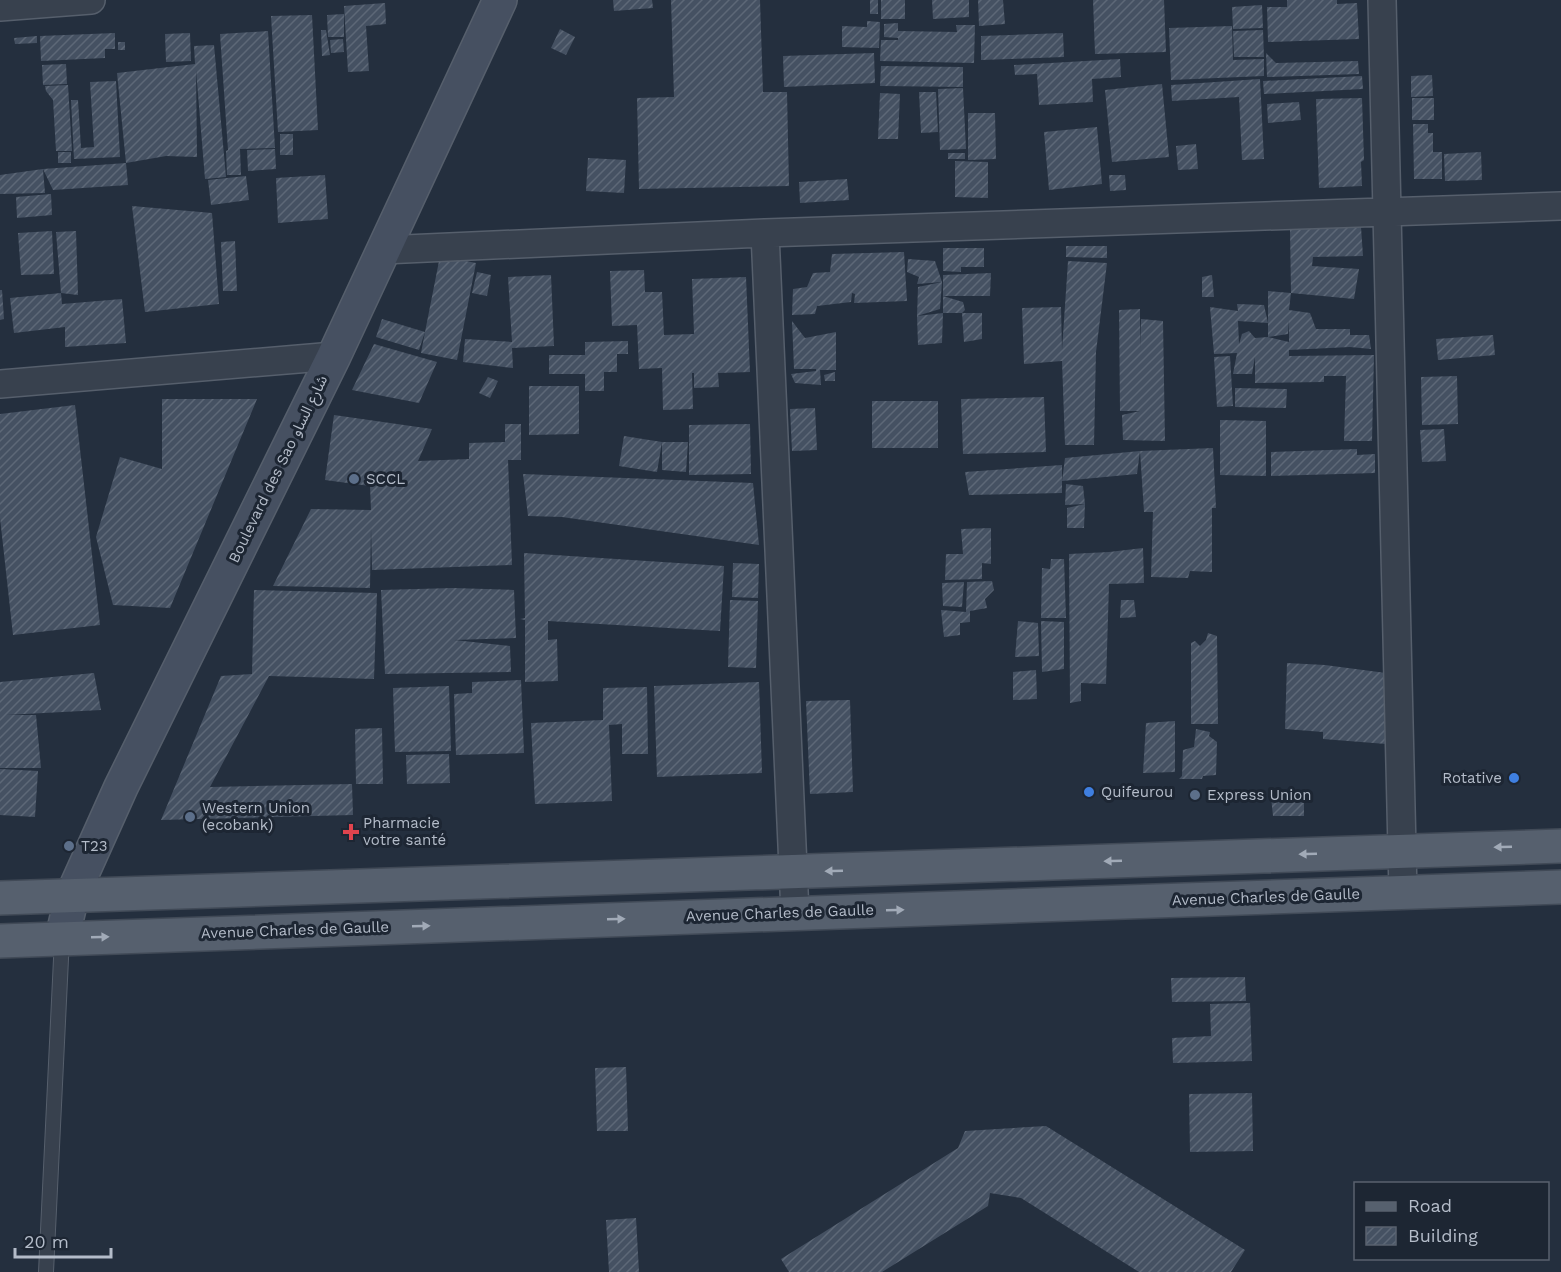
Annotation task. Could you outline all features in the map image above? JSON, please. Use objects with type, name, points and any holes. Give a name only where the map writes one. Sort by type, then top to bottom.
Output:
[{"type":"main road","points":[[0,898],[1561,846]]},
{"type":"main road","name":"Avenue Charles de Gaulle","points":[[0,941],[1561,887]]},
{"type":"street","points":[[0,7],[91,0]]},
{"type":"street","name":"Boulevard des Sao شارع الساو","points":[[62,938],[72,897],[121,787],[334,356],[500,0]]},
{"type":"street","points":[[1382,0],[1403,892]]},
{"type":"street","points":[[383,250],[765,233],[1561,206]]},
{"type":"street","points":[[765,233],[795,913]]},
{"type":"street","points":[[0,384],[334,356]]},
{"type":"lane","points":[[46,1272],[62,938]]},
{"type":"building","points":[[613,0],[652,0],[653,8],[614,11]]},
{"type":"building","points":[[671,0],[760,0],[763,92],[787,92],[789,186],[639,189],[637,98],[674,97]]},
{"type":"building","points":[[870,0],[878,0],[878,14],[870,14]]},
{"type":"building","points":[[881,0],[905,0],[905,19],[881,19]]},
{"type":"building","points":[[932,0],[969,0],[969,17],[933,19]]},
{"type":"building","points":[[978,0],[1003,0],[1005,24],[979,26]]},
{"type":"building","points":[[1093,0],[1164,0],[1166,52],[1095,54]]},
{"type":"building","points":[[1287,0],[1337,0],[1337,4],[1357,3],[1359,39],[1268,42],[1267,7],[1287,7]]},
{"type":"building","points":[[385,3],[386,24],[366,26],[369,71],[348,72],[344,6]]},
{"type":"building","points":[[1262,5],[1263,28],[1233,29],[1232,7]]},
{"type":"building","points":[[344,14],[344,37],[328,37],[327,15]]},
{"type":"building","points":[[312,15],[318,130],[278,132],[271,16]]},
{"type":"building","points":[[867,21],[880,22],[879,48],[842,47],[842,26],[867,27]]},
{"type":"building","points":[[898,23],[898,31],[957,32],[956,25],[975,25],[974,63],[880,61],[881,40],[898,40],[898,38],[884,37],[884,24]]},
{"type":"building","points":[[1232,26],[1233,60],[1264,59],[1264,76],[1171,80],[1169,28]]},
{"type":"building","points":[[560,29],[575,37],[566,55],[551,48]]},
{"type":"building","points":[[321,30],[326,30],[330,55],[322,56]]},
{"type":"building","points":[[1263,30],[1264,57],[1234,57],[1233,31]]},
{"type":"building","points":[[268,31],[275,148],[240,149],[241,175],[227,175],[226,151],[228,150],[220,34]]},
{"type":"building","points":[[115,33],[115,49],[105,49],[105,58],[41,61],[40,36]]},
{"type":"building","points":[[190,33],[191,61],[166,62],[165,34]]},
{"type":"building","points":[[1063,33],[1064,57],[981,60],[981,36]]},
{"type":"building","points":[[37,36],[37,43],[15,44],[14,38]]},
{"type":"building","points":[[343,39],[344,52],[331,53],[330,40]]},
{"type":"building","points":[[118,42],[125,42],[125,50],[118,50]]},
{"type":"building","points":[[214,45],[226,177],[205,179],[196,70],[197,157],[166,156],[126,163],[117,73],[195,64],[194,46]]},
{"type":"building","points":[[874,53],[875,83],[784,87],[783,56]]},
{"type":"building","points":[[1266,53],[1276,63],[1358,61],[1359,74],[1267,77]]},
{"type":"building","points":[[1120,59],[1121,77],[1092,79],[1093,102],[1039,105],[1037,74],[1015,75],[1014,65]]},
{"type":"building","points":[[66,64],[67,84],[43,85],[42,65]]},
{"type":"building","points":[[881,66],[963,67],[963,87],[880,86]]},
{"type":"building","points":[[1432,75],[1433,96],[1411,97],[1411,76]]},
{"type":"building","points":[[1362,76],[1363,89],[1264,94],[1263,81]]},
{"type":"building","points":[[1260,79],[1264,159],[1242,160],[1239,97],[1172,101],[1171,85]]},
{"type":"building","points":[[116,81],[120,157],[74,159],[71,100],[78,100],[81,148],[94,147],[90,82]]},
{"type":"building","points":[[1162,84],[1169,157],[1112,162],[1105,90]]},
{"type":"building","points":[[68,85],[72,151],[56,151],[53,100],[45,86]]},
{"type":"building","points":[[963,88],[966,149],[940,150],[938,89]]},
{"type":"building","points":[[919,92],[936,92],[938,132],[921,133]]},
{"type":"building","points":[[880,93],[900,94],[898,139],[878,139]]},
{"type":"building","points":[[1362,98],[1364,160],[1361,162],[1362,186],[1319,188],[1316,99]]},
{"type":"building","points":[[1412,98],[1434,98],[1434,120],[1412,120]]},
{"type":"building","points":[[1299,102],[1301,120],[1268,123],[1267,104]]},
{"type":"building","points":[[968,113],[995,113],[996,159],[968,160]]},
{"type":"building","points":[[1413,124],[1428,124],[1428,133],[1433,133],[1433,152],[1442,152],[1442,179],[1414,179]]},
{"type":"building","points":[[1097,127],[1102,184],[1049,190],[1044,132]]},
{"type":"building","points":[[280,134],[293,134],[293,155],[280,155]]},
{"type":"building","points":[[1196,144],[1198,169],[1178,170],[1176,146]]},
{"type":"building","points":[[275,149],[276,169],[248,171],[247,150]]},
{"type":"building","points":[[58,152],[71,152],[71,163],[58,163]]},
{"type":"building","points":[[1481,152],[1482,180],[1445,181],[1444,154]]},
{"type":"building","points":[[948,153],[965,153],[965,159],[948,159]]},
{"type":"building","points":[[588,158],[626,160],[624,193],[586,191]]},
{"type":"building","points":[[955,161],[988,162],[988,198],[955,197]]},
{"type":"building","points":[[126,163],[128,185],[53,190],[43,169]]},
{"type":"building","points":[[43,169],[45,193],[0,194],[0,175]]},
{"type":"building","points":[[325,175],[328,219],[278,223],[276,178]]},
{"type":"building","points":[[1109,175],[1125,175],[1126,190],[1110,191]]},
{"type":"building","points":[[246,176],[249,200],[211,205],[208,180]]},
{"type":"building","points":[[847,179],[849,200],[800,203],[799,182]]},
{"type":"building","points":[[51,194],[52,215],[17,218],[16,197]]},
{"type":"building","points":[[132,206],[212,213],[219,304],[145,312]]},
{"type":"building","points":[[1361,227],[1363,256],[1313,257],[1312,266],[1359,269],[1354,299],[1291,293],[1290,229]]},
{"type":"building","points":[[52,231],[54,274],[21,275],[18,233]]},
{"type":"building","points":[[76,231],[78,295],[61,293],[56,232]]},
{"type":"building","points":[[235,241],[237,291],[223,291],[221,242]]},
{"type":"building","points":[[1066,246],[1107,246],[1107,258],[1066,257]]},
{"type":"building","points":[[943,248],[984,248],[984,267],[961,267],[961,272],[943,271]]},
{"type":"building","points":[[904,252],[907,301],[854,303],[855,294],[852,293],[851,302],[817,306],[815,314],[792,315],[793,289],[807,287],[813,273],[830,272],[832,254]]},
{"type":"building","points":[[440,256],[476,263],[457,360],[421,353]]},
{"type":"building","points":[[908,259],[935,261],[942,282],[917,284],[919,277],[907,272]]},
{"type":"building","points":[[1068,261],[1107,263],[1096,352],[1094,445],[1065,445],[1062,361],[1024,364],[1022,308],[1061,307],[1062,350]]},
{"type":"building","points":[[644,270],[645,292],[662,292],[664,335],[694,334],[692,279],[746,277],[750,372],[718,373],[719,387],[694,388],[694,373],[692,373],[693,409],[663,410],[662,368],[639,369],[637,325],[612,326],[610,271]]},
{"type":"building","points":[[477,272],[491,275],[487,296],[472,293]]},
{"type":"building","points":[[991,273],[990,296],[943,296],[943,275]]},
{"type":"building","points":[[551,275],[554,346],[512,348],[513,368],[463,362],[465,339],[512,342],[508,277]]},
{"type":"building","points":[[1212,275],[1214,297],[1202,297],[1202,277]]},
{"type":"building","points":[[942,282],[940,309],[917,316],[918,287]]},
{"type":"building","points":[[0,290],[2,290],[4,319],[0,320]]},
{"type":"building","points":[[1268,291],[1291,293],[1289,310],[1310,313],[1316,329],[1350,329],[1350,335],[1369,335],[1371,349],[1350,347],[1289,350],[1289,356],[1374,355],[1372,441],[1344,441],[1346,376],[1324,376],[1324,382],[1255,383],[1255,357],[1252,374],[1233,374],[1237,353],[1214,354],[1210,307],[1238,311],[1237,304],[1264,305],[1268,323]],"holes":[[[1289,320],[1289,342],[1268,337],[1288,334]],[[1238,321],[1268,323],[1268,337],[1255,338],[1249,331],[1242,334],[1239,344]]]},
{"type":"building","points":[[61,293],[62,304],[122,299],[126,343],[65,347],[65,327],[14,333],[10,298]]},
{"type":"building","points":[[943,296],[963,302],[965,310],[962,313],[943,313]]},
{"type":"building","points":[[1140,309],[1140,348],[1141,319],[1163,321],[1165,441],[1123,440],[1122,415],[1140,411],[1120,411],[1119,310]]},
{"type":"building","points":[[943,313],[942,343],[918,345],[917,316]]},
{"type":"building","points":[[962,313],[982,313],[982,339],[964,342]]},
{"type":"building","points":[[382,319],[425,332],[419,350],[376,337]]},
{"type":"building","points":[[792,321],[805,338],[836,332],[836,370],[820,370],[821,385],[795,383],[791,374],[816,371],[816,369],[794,369]]},
{"type":"building","points":[[1493,335],[1495,355],[1438,360],[1436,339]]},
{"type":"building","points":[[628,341],[628,354],[617,354],[617,372],[604,372],[604,391],[585,391],[585,374],[549,374],[549,355],[585,355],[585,342]]},
{"type":"building","points":[[374,344],[437,362],[419,403],[352,390]]},
{"type":"building","points":[[1230,356],[1233,406],[1217,407],[1214,357]]},
{"type":"building","points":[[835,372],[835,381],[825,381],[824,375]]},
{"type":"building","points":[[1457,376],[1458,424],[1422,425],[1421,377]]},
{"type":"building","points":[[488,377],[498,381],[490,398],[479,393]]},
{"type":"building","points":[[529,386],[579,386],[579,434],[529,435]]},
{"type":"building","points":[[1235,388],[1287,389],[1286,408],[1235,407]]},
{"type":"building","points":[[1044,397],[1046,452],[963,454],[961,399]]},
{"type":"building","points":[[162,399],[257,399],[170,608],[113,605],[96,537],[120,457],[162,469]]},
{"type":"building","points":[[872,401],[938,401],[938,448],[872,448]]},
{"type":"building","points":[[75,405],[100,625],[13,635],[0,518],[0,414]]},
{"type":"building","points":[[815,408],[817,450],[792,451],[790,409]]},
{"type":"building","points":[[334,415],[432,429],[418,461],[469,459],[469,443],[505,442],[505,424],[521,424],[521,460],[508,460],[512,565],[372,570],[371,526],[370,588],[273,586],[311,509],[371,510],[370,486],[325,480]]},
{"type":"building","points":[[1220,420],[1266,421],[1266,476],[1220,475]]},
{"type":"building","points":[[750,424],[751,474],[689,475],[689,425]]},
{"type":"building","points":[[1444,429],[1446,461],[1422,462],[1420,430]]},
{"type":"building","points":[[624,436],[662,442],[657,472],[619,466]]},
{"type":"building","points":[[662,442],[688,442],[686,472],[662,470]]},
{"type":"building","points":[[1213,448],[1216,508],[1212,508],[1212,572],[1190,571],[1188,578],[1151,577],[1153,512],[1144,512],[1140,451]]},
{"type":"building","points":[[1357,449],[1357,455],[1375,454],[1375,473],[1271,476],[1271,452]]},
{"type":"building","points":[[1140,451],[1137,474],[1062,481],[1065,458]]},
{"type":"building","points":[[1062,465],[1062,493],[969,495],[965,472]]},
{"type":"building","points":[[523,474],[753,483],[759,545],[562,517],[528,516]]},
{"type":"building","points":[[1066,484],[1083,486],[1085,504],[1065,505]]},
{"type":"building","points":[[1085,504],[1084,528],[1067,528],[1067,508]]},
{"type":"building","points":[[991,528],[991,564],[982,563],[982,579],[945,580],[946,554],[963,554],[961,529]]},
{"type":"building","points":[[1143,548],[1144,583],[1109,584],[1106,684],[1081,683],[1081,701],[1070,703],[1069,554]]},
{"type":"building","points":[[524,553],[724,566],[720,631],[548,621],[548,640],[557,639],[558,681],[525,682],[525,620],[520,619],[525,618]]},
{"type":"building","points":[[1051,559],[1064,559],[1066,618],[1041,618],[1042,568],[1050,569]]},
{"type":"building","points":[[733,563],[759,564],[758,598],[732,597]]},
{"type":"building","points":[[992,581],[994,590],[985,599],[987,608],[970,611],[970,622],[960,623],[960,635],[944,637],[941,610],[966,612],[967,582]]},
{"type":"building","points":[[964,582],[962,607],[943,606],[942,583]]},
{"type":"building","points":[[453,588],[514,590],[516,638],[454,640],[510,646],[511,672],[385,674],[381,590]]},
{"type":"building","points":[[254,590],[377,593],[374,679],[269,676],[210,787],[352,784],[353,815],[161,820],[221,676],[252,674]]},
{"type":"building","points":[[730,600],[758,601],[756,668],[728,667]]},
{"type":"building","points":[[1121,600],[1134,600],[1136,617],[1120,618]]},
{"type":"building","points":[[1018,621],[1038,623],[1039,656],[1015,657]]},
{"type":"building","points":[[1041,621],[1064,622],[1064,669],[1042,672]]},
{"type":"building","points":[[1208,633],[1217,636],[1218,724],[1191,724],[1191,643],[1195,641],[1200,646],[1206,640]]},
{"type":"building","points":[[1287,663],[1325,665],[1386,673],[1386,744],[1323,739],[1323,732],[1285,729]]},
{"type":"building","points":[[1036,670],[1037,699],[1013,700],[1013,672]]},
{"type":"building","points":[[94,673],[101,710],[6,715],[36,715],[41,768],[0,768],[0,682]]},
{"type":"building","points":[[521,680],[524,753],[456,755],[454,694],[472,693],[472,682]]},
{"type":"building","points":[[759,682],[762,773],[657,777],[654,686]]},
{"type":"building","points":[[449,686],[451,751],[395,752],[393,688]]},
{"type":"building","points":[[647,687],[648,754],[622,754],[622,724],[609,725],[612,801],[535,804],[531,723],[603,720],[603,688]]},
{"type":"building","points":[[850,700],[853,792],[810,794],[806,701]]},
{"type":"building","points":[[1175,721],[1175,772],[1143,773],[1146,723]]},
{"type":"building","points":[[382,728],[383,784],[356,784],[355,729]]},
{"type":"building","points":[[1196,729],[1210,732],[1209,736],[1217,742],[1216,775],[1203,776],[1202,779],[1179,779],[1182,776],[1183,750],[1194,747]]},
{"type":"building","points":[[449,754],[450,783],[407,784],[406,755]]},
{"type":"building","points":[[0,769],[38,771],[35,817],[0,815]]},
{"type":"building","points":[[1304,796],[1304,816],[1273,816],[1271,797]]},
{"type":"building","points":[[1245,977],[1246,1001],[1172,1002],[1171,978]]},
{"type":"building","points":[[1250,1003],[1252,1061],[1173,1063],[1172,1038],[1211,1036],[1210,1004]]},
{"type":"building","points":[[626,1067],[628,1131],[597,1131],[595,1068]]},
{"type":"building","points":[[1252,1093],[1253,1151],[1190,1152],[1189,1094]]},
{"type":"building","points":[[1046,1126],[1245,1250],[1231,1272],[1139,1272],[1021,1198],[990,1193],[988,1206],[882,1272],[789,1272],[781,1259],[958,1148],[965,1131]]},
{"type":"building","points":[[636,1218],[639,1272],[609,1272],[606,1220]]},
{"type":"place","name":"SCCL","points":[[354,479]]},
{"type":"place","name":"Rotative","points":[[1514,778]]},
{"type":"place","name":"Quifeurou","points":[[1089,792]]},
{"type":"place","name":"Express Union","points":[[1195,795]]},
{"type":"place","name":"Western Union (ecobank)","points":[[190,817]]},
{"type":"place","name":"Pharmacie votre santé","points":[[351,832]]},
{"type":"place","name":"T23","points":[[69,846]]}]
